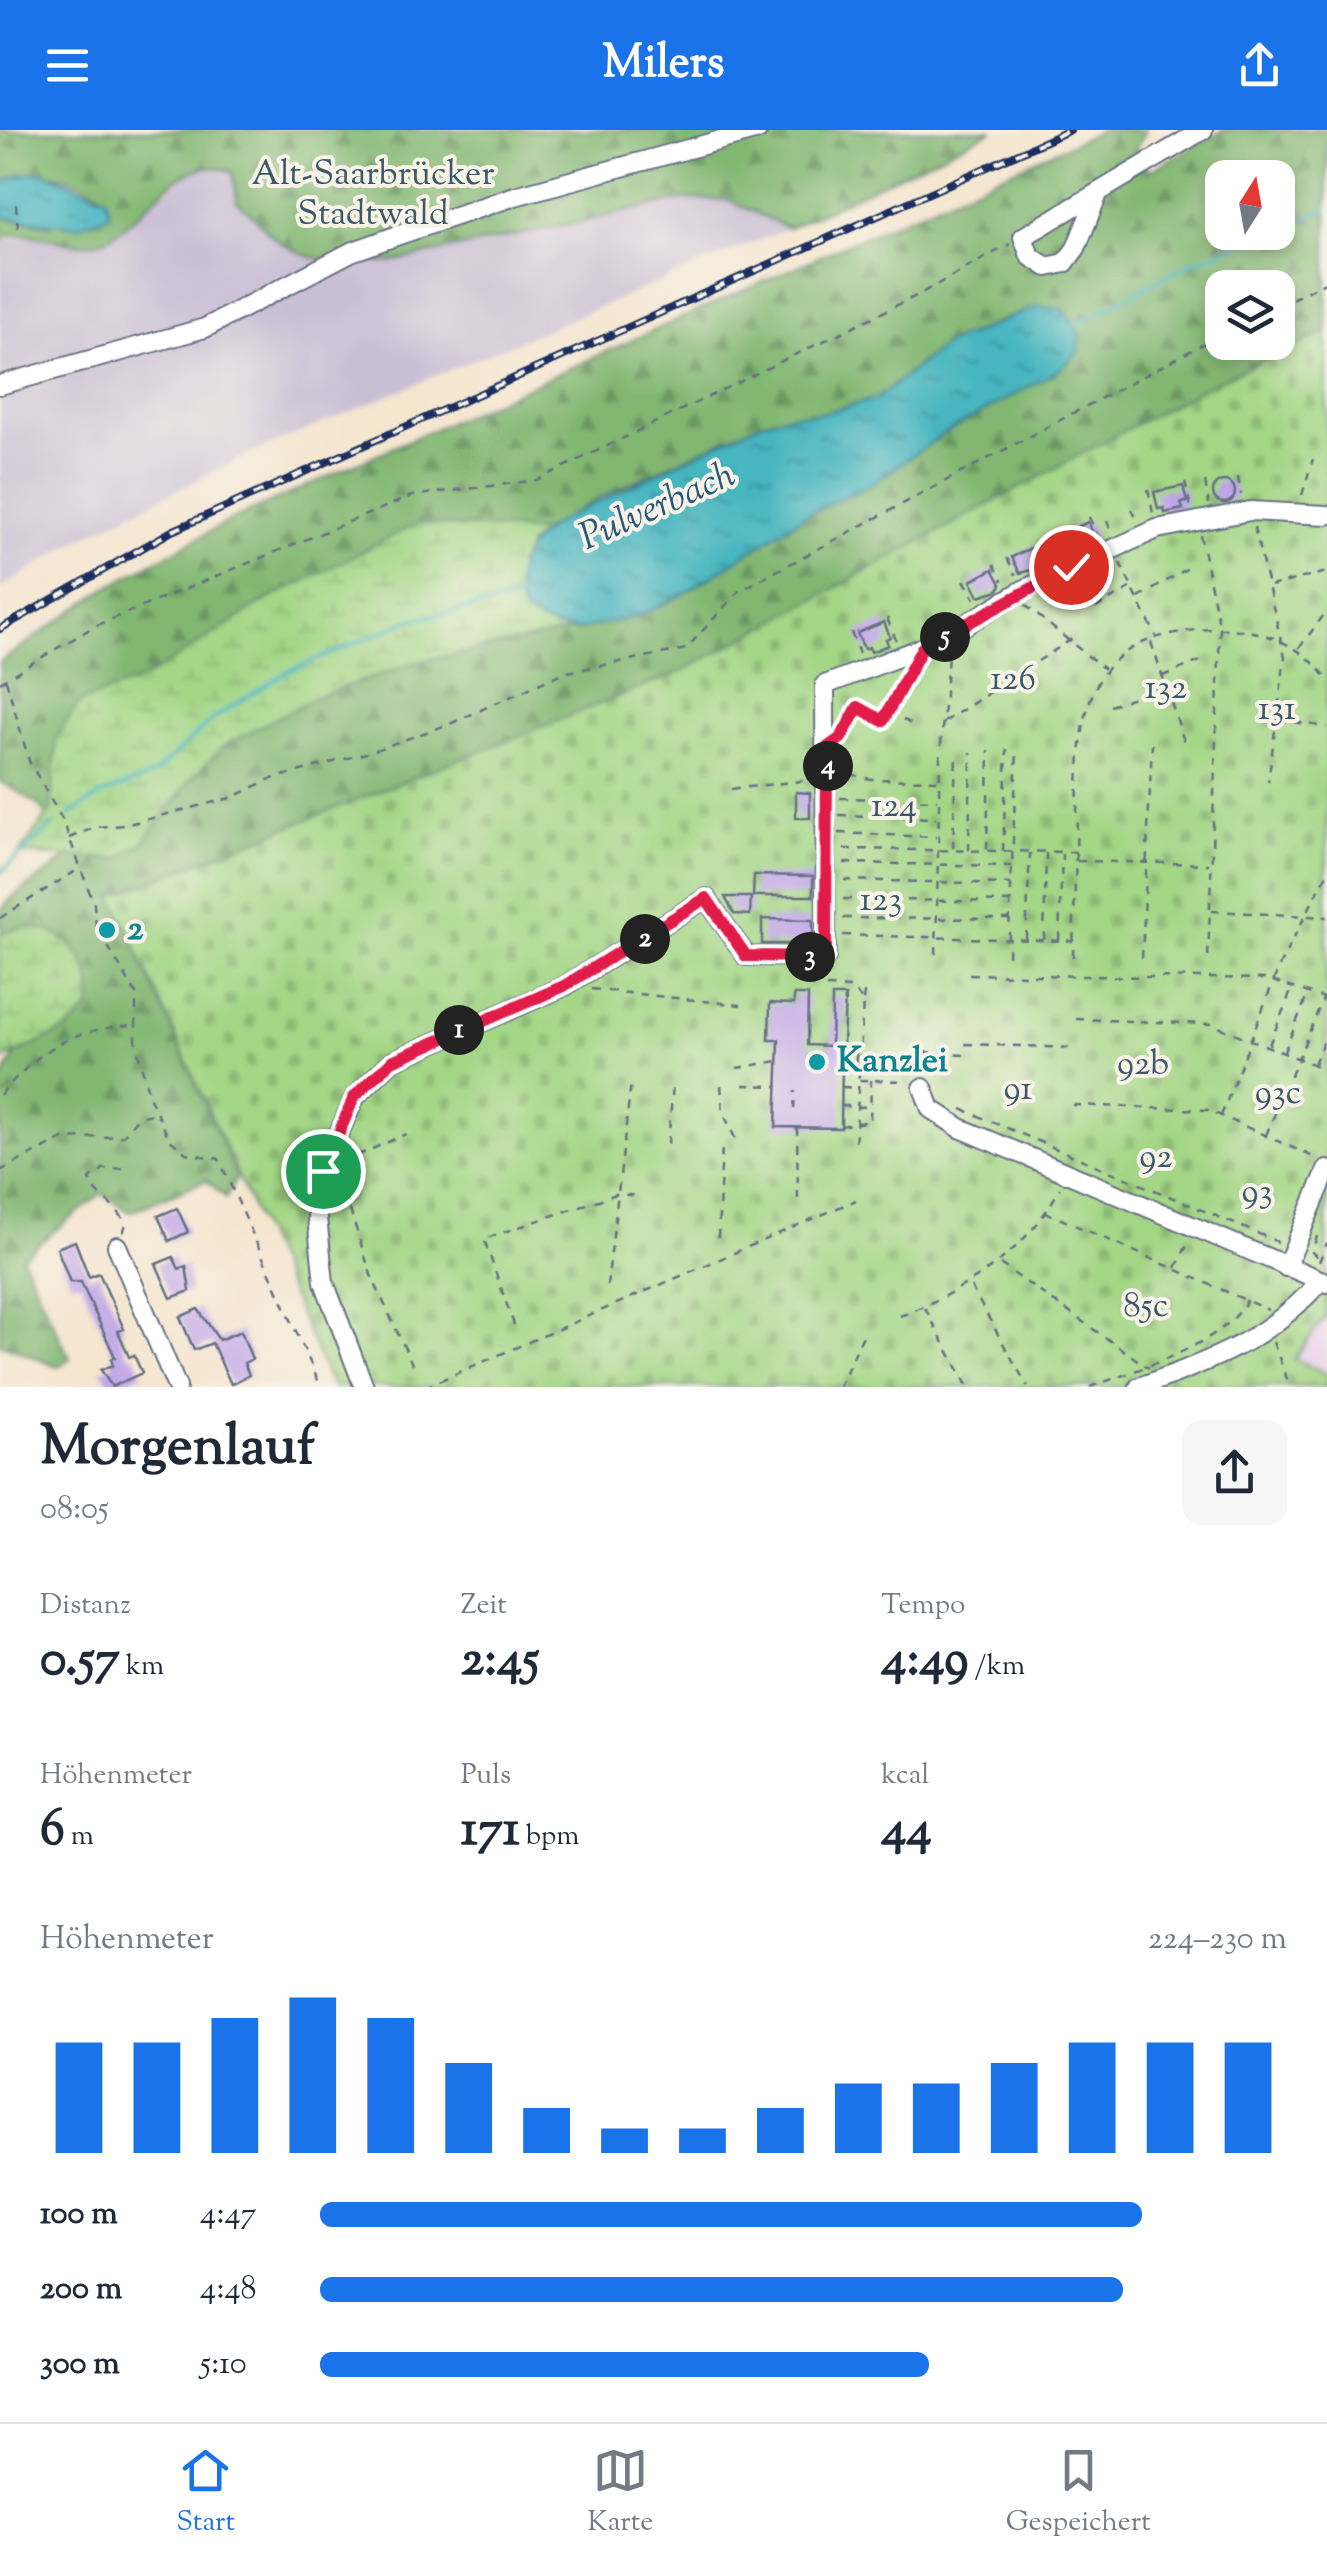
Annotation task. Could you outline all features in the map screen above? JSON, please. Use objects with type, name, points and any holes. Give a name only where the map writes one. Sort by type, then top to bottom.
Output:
[{"type":"street","points":[[0,385],[205,328],[351,252],[406,232],[515,196],[758,130]]},
{"type":"street","points":[[1098,194],[1076,248],[1065,263],[1047,266],[1030,256],[1023,237],[1204,130]]},
{"type":"street","points":[[364,1387],[324,1282],[317,1218],[323,1171],[341,1123],[366,1082],[392,1061],[564,986],[706,898],[746,956],[826,957],[825,685],[922,648],[1018,593],[1157,529],[1247,511],[1297,511],[1327,516]]},
{"type":"street","points":[[914,1084],[931,1109],[960,1128],[1320,1280],[1286,1318],[1268,1331],[1148,1378]]},
{"type":"street","points":[[1286,1267],[1327,1170]]},
{"type":"street","points":[[117,1246],[176,1387]]},
{"type":"path","points":[[16,204],[18,228]]},
{"type":"path","points":[[0,682],[95,626],[412,496],[537,480],[916,296],[1023,237]]},
{"type":"path","points":[[1295,297],[1327,281]]},
{"type":"path","points":[[69,838],[96,827],[125,825],[234,797],[268,780],[370,752],[452,722],[563,673],[686,649],[739,591],[1205,343]]},
{"type":"path","points":[[1297,511],[1313,459]]},
{"type":"path","points":[[1238,477],[1283,641],[1268,782]]},
{"type":"path","points":[[1186,482],[1200,518],[1220,629],[1208,959]]},
{"type":"path","points":[[1200,518],[1205,482]]},
{"type":"path","points":[[1148,490],[1157,529]]},
{"type":"path","points":[[1089,517],[1157,639]]},
{"type":"path","points":[[1056,532],[1064,570]]},
{"type":"path","points":[[1040,538],[1064,570]]},
{"type":"path","points":[[1007,558],[1018,593]]},
{"type":"path","points":[[994,564],[1018,593],[1105,670]]},
{"type":"path","points":[[1137,599],[1191,566]]},
{"type":"path","points":[[1270,586],[1327,572]]},
{"type":"path","points":[[964,580],[984,613]]},
{"type":"path","points":[[1096,608],[1131,587]]},
{"type":"path","points":[[1298,649],[1327,611]]},
{"type":"path","points":[[887,618],[900,650]]},
{"type":"path","points":[[1073,957],[1081,729],[1091,691],[1105,670],[1150,641],[1220,629],[1283,641],[1298,649],[1327,678]]},
{"type":"path","points":[[851,632],[865,670]]},
{"type":"path","points":[[936,954],[939,800],[949,635]]},
{"type":"path","points":[[943,722],[1072,639]]},
{"type":"path","points":[[1150,641],[1186,744]]},
{"type":"path","points":[[827,748],[841,738],[858,707],[885,722],[922,648]]},
{"type":"path","points":[[1162,676],[1203,660]]},
{"type":"path","points":[[6,679],[29,761],[69,838],[94,904],[96,926],[136,994],[136,1044],[157,1113],[169,1139],[186,1152],[220,1159],[321,1387]]},
{"type":"path","points":[[1110,706],[1166,685]]},
{"type":"path","points":[[888,712],[917,727]]},
{"type":"path","points":[[1277,720],[1327,727]]},
{"type":"path","points":[[1142,958],[1152,744]]},
{"type":"path","points":[[1008,956],[1017,748]]},
{"type":"path","points":[[1003,851],[1006,749]]},
{"type":"path","points":[[987,851],[989,750]]},
{"type":"path","points":[[969,851],[971,752]]},
{"type":"path","points":[[952,851],[956,754]]},
{"type":"path","points":[[850,774],[871,779],[940,780]]},
{"type":"path","points":[[731,788],[828,778]]},
{"type":"path","points":[[827,865],[939,800]]},
{"type":"path","points":[[827,865],[939,818]]},
{"type":"path","points":[[827,865],[938,837]]},
{"type":"path","points":[[827,865],[938,850],[1076,852]]},
{"type":"path","points":[[1026,940],[1030,852]]},
{"type":"path","points":[[1044,940],[1046,852]]},
{"type":"path","points":[[1059,940],[1062,852]]},
{"type":"path","points":[[1076,861],[1212,864]]},
{"type":"path","points":[[827,865],[1012,866]]},
{"type":"path","points":[[827,865],[938,882],[1011,884]]},
{"type":"path","points":[[827,865],[937,901],[1010,902]]},
{"type":"path","points":[[827,865],[937,919],[1010,920]]},
{"type":"path","points":[[827,865],[936,937],[1073,941]]},
{"type":"path","points":[[0,918],[80,868]]},
{"type":"path","points":[[1221,1116],[1274,982],[1327,874]]},
{"type":"path","points":[[1211,911],[1327,917]]},
{"type":"path","points":[[969,974],[1274,982],[1325,999],[1266,1136]]},
{"type":"path","points":[[564,986],[741,1004]]},
{"type":"path","points":[[854,1148],[854,1066],[864,986]]},
{"type":"path","points":[[826,987],[852,988],[863,1001]]},
{"type":"path","points":[[1268,1046],[1293,988]]},
{"type":"path","points":[[1284,1052],[1308,993]]},
{"type":"path","points":[[1076,1019],[1212,1024],[1327,1070]]},
{"type":"path","points":[[0,1095],[54,1044],[90,1028],[136,1025]]},
{"type":"path","points":[[1314,1065],[1327,1033]]},
{"type":"path","points":[[965,1044],[1075,1048]]},
{"type":"path","points":[[924,1052],[964,1054]]},
{"type":"path","points":[[737,1068],[778,1061]]},
{"type":"path","points":[[842,1067],[854,1066]]},
{"type":"path","points":[[857,1080],[914,1084]]},
{"type":"path","points":[[841,1126],[870,1121],[871,1080]]},
{"type":"path","points":[[606,1286],[631,1083]]},
{"type":"path","points":[[668,1144],[673,1084]]},
{"type":"path","points":[[721,1085],[723,1112],[738,1145]]},
{"type":"path","points":[[743,1085],[777,1086]]},
{"type":"path","points":[[842,1088],[857,1088]]},
{"type":"path","points":[[794,1091],[794,1110]]},
{"type":"path","points":[[1073,1105],[1208,1110],[1327,1162]]},
{"type":"path","points":[[842,1106],[871,1107]]},
{"type":"path","points":[[961,1108],[1200,1210]]},
{"type":"path","points":[[0,1171],[63,1139],[123,1136],[138,1117],[157,1113]]},
{"type":"path","points":[[797,1127],[798,1204]]},
{"type":"path","points":[[406,1134],[335,1166],[371,1275],[414,1368]]},
{"type":"path","points":[[718,1238],[722,1145]]},
{"type":"path","points":[[117,1246],[125,1220],[90,1178],[104,1169],[130,1168]]},
{"type":"path","points":[[900,1316],[970,1285],[999,1263],[1045,1212],[1066,1173]]},
{"type":"path","points":[[514,1324],[484,1239],[616,1194],[640,1196]]},
{"type":"path","points":[[425,1387],[606,1305],[856,1200]]},
{"type":"path","points":[[1045,1212],[1262,1307]]},
{"type":"path","points":[[1175,1269],[1195,1228]]},
{"type":"path","points":[[1318,1234],[1327,1240],[1320,1280]]},
{"type":"path","points":[[999,1263],[1148,1378]]},
{"type":"path","points":[[970,1285],[1028,1387]]},
{"type":"path","points":[[1090,1387],[1148,1378],[1221,1330],[1241,1312],[1247,1300]]},
{"type":"path","points":[[924,1306],[968,1387]]},
{"type":"path","points":[[839,1387],[866,1329]]},
{"type":"path","points":[[1268,1331],[1290,1387]]},
{"type":"shaded area","points":[[217,165],[233,172],[238,202],[259,216],[281,244],[392,262],[686,199],[729,200],[788,228],[249,454],[82,538],[0,589],[0,240],[37,236],[65,243],[109,237],[198,166]]},
{"type":"shaded area","points":[[1327,1315],[1327,1374],[1294,1360]]},
{"type":"green space","name":"Alt-Saarbrücker Stadtwald","points":[[0,130],[993,130],[788,228],[729,200],[686,199],[392,262],[364,263],[309,256],[284,245],[237,202],[233,172],[214,167],[197,169],[181,177],[105,239],[79,244],[26,235],[0,239],[0,217],[51,225],[106,197],[79,182],[54,175],[28,176],[0,185]]},
{"type":"green space","points":[[1102,130],[1146,130],[1136,148],[1149,171],[1224,130],[1327,130],[1327,332],[1295,346],[1295,270],[1205,270],[1205,360],[1264,360],[1210,384],[683,671],[113,896],[237,1176],[226,1198],[206,1180],[130,1212],[102,1193],[22,1257],[70,1359],[58,1367],[0,1343],[0,1084],[18,1050],[0,913],[13,897],[66,857],[52,820],[24,795],[0,782],[0,662],[105,589],[233,519]],"holes":[[[1025,311],[1059,370],[945,433],[870,485],[807,514],[687,592],[639,616],[578,630],[541,532],[603,496],[762,422],[786,415],[822,413],[876,399],[946,344]]]},
{"type":"green space","points":[[1327,332],[1327,1315],[1294,1359],[1327,1374],[1327,1387],[332,1387],[113,896],[683,671],[1210,384],[1264,360],[1295,360],[1295,346]]},
{"type":"green space","points":[[418,523],[541,532],[528,546],[555,628],[578,630],[417,662],[317,697],[225,745],[193,777],[144,841],[118,859],[19,854],[51,810],[57,736],[79,703],[145,678],[265,601]]},
{"type":"green space","points":[[30,926],[58,936],[78,953],[89,977],[91,1007],[69,1029],[0,1061],[0,933]]},
{"type":"water","points":[[44,172],[106,197],[110,215],[76,226],[0,217],[0,185],[19,174]]},
{"type":"water","points":[[1039,306],[1065,310],[1080,336],[1078,352],[1059,370],[945,433],[870,485],[807,514],[687,592],[639,616],[578,630],[555,628],[524,614],[517,585],[522,559],[538,537],[563,519],[762,422],[786,415],[822,413],[876,399],[946,344]]},
{"type":"building","points":[[1224,481],[1232,484],[1232,500],[1224,503],[1216,500],[1213,492],[1216,484]]},
{"type":"building","points":[[1183,486],[1187,502],[1181,503],[1183,509],[1165,513],[1164,508],[1158,509],[1154,492]]},
{"type":"building","points":[[1088,522],[1095,538],[1090,540],[1092,545],[1075,552],[1073,548],[1068,550],[1061,534]]},
{"type":"building","points":[[1039,544],[1046,560],[1042,562],[1044,567],[1020,573],[1012,557]]},
{"type":"building","points":[[993,569],[1001,584],[999,590],[979,596],[971,581]]},
{"type":"building","points":[[884,622],[890,637],[886,639],[888,645],[871,652],[869,647],[864,649],[857,633]]},
{"type":"building","points":[[796,792],[810,793],[810,818],[796,818]]},
{"type":"building","points":[[754,875],[813,876],[813,896],[753,896]]},
{"type":"building","points":[[725,897],[751,897],[750,915],[734,914]]},
{"type":"building","points":[[762,919],[813,920],[813,944],[762,944]]},
{"type":"building","name":"Kanzlei","points":[[794,995],[808,995],[807,1045],[831,1046],[832,996],[845,996],[843,1046],[856,1046],[856,1065],[842,1065],[841,1128],[776,1127],[779,1040],[769,1040],[770,1003],[794,1004]]},
{"type":"building","points":[[177,1208],[188,1232],[169,1241],[158,1216]]},
{"type":"building","points":[[75,1241],[89,1277],[99,1273],[124,1329],[118,1331],[129,1357],[134,1355],[142,1373],[112,1387],[101,1370],[113,1365],[111,1359],[115,1357],[81,1282],[70,1282],[57,1248]]},
{"type":"building","points":[[173,1257],[179,1269],[186,1266],[190,1291],[171,1298],[156,1264]]},
{"type":"building","points":[[198,1309],[219,1340],[241,1331],[252,1359],[244,1363],[249,1375],[231,1384],[212,1343],[194,1350],[180,1317]]},
{"type":"waterway","name":"Pulverbach","points":[[1295,222],[1327,209]]},
{"type":"waterway","name":"Pulverbach","points":[[1072,326],[1223,250]]},
{"type":"waterway","name":"Pulverbach","points":[[70,815],[99,796],[153,775],[214,718],[287,672],[410,620],[521,598]]},
{"type":"waterway","name":"Pulverbach","points":[[0,873],[53,825]]},
{"type":"railway","points":[[0,629],[172,531],[1070,130]]},
{"type":"place","name":"2","points":[[107,930]]},
{"type":"place","name":"Kanzlei","points":[[817,1062]]},
{"type":"route","points":[[323,1171],[354,1097],[392,1061],[564,986],[673,922],[706,898],[746,956],[826,957],[827,748],[841,738],[858,707],[883,721],[922,648],[1071,567]]},
{"type":"park label","name":"126","points":[[1013,680]]},
{"type":"park label","name":"132","points":[[1166,689]]},
{"type":"park label","name":"131","points":[[1277,710]]},
{"type":"park label","name":"124","points":[[894,807]]},
{"type":"park label","name":"123","points":[[881,901]]},
{"type":"park label","name":"92b","points":[[1143,1065]]},
{"type":"park label","name":"91","points":[[1018,1090]]},
{"type":"park label","name":"93c","points":[[1278,1094]]},
{"type":"park label","name":"92","points":[[1156,1158]]},
{"type":"park label","name":"93","points":[[1257,1193]]},
{"type":"park label","name":"85c","points":[[1146,1307]]}]
